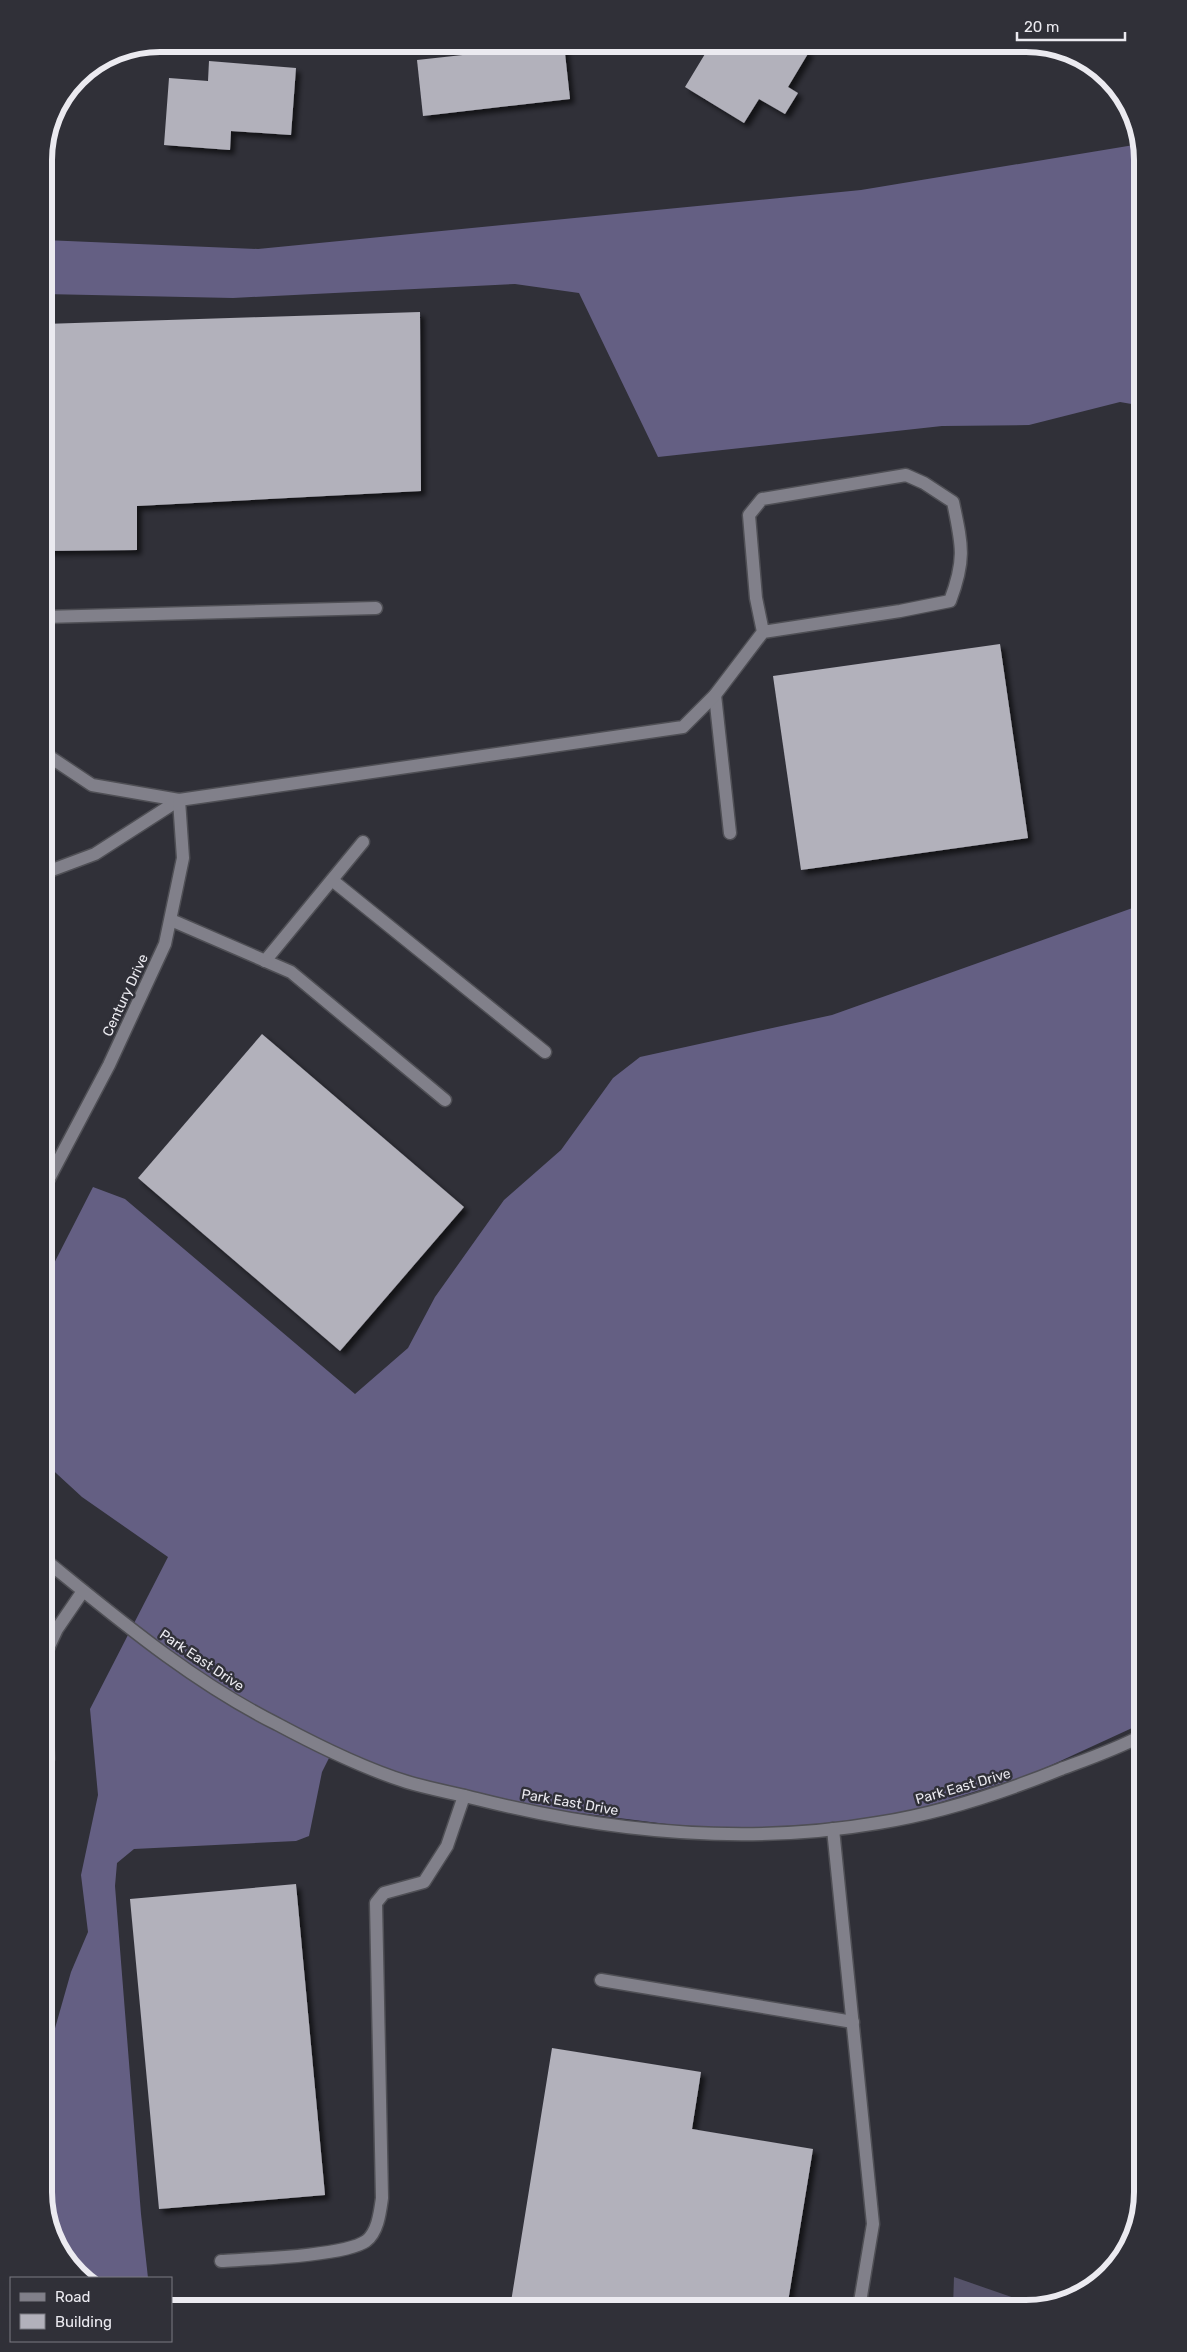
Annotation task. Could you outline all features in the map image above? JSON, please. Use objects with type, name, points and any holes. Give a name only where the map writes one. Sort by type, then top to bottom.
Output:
[{"type":"street","points":[[53,759],[92,784],[179,800],[683,727],[715,695],[763,632],[900,611],[950,601],[959,578],[963,546],[953,502],[924,483],[906,476],[762,498],[748,515],[756,598],[763,632]]},
{"type":"street","points":[[53,617],[376,608]]},
{"type":"street","points":[[715,695],[730,833]]},
{"type":"street","points":[[53,870],[95,854],[179,800]]},
{"type":"street","name":"Century Drive","points":[[53,1171],[109,1066],[165,944],[183,858],[179,800]]},
{"type":"street","points":[[265,960],[363,842]]},
{"type":"street","points":[[332,880],[545,1052]]},
{"type":"street","points":[[171,920],[291,972],[445,1100]]},
{"type":"street","name":"Park East Drive","points":[[53,1566],[138,1635],[213,1688],[275,1723],[341,1755],[408,1782],[536,1814],[600,1824],[672,1832],[740,1836],[833,1829],[880,1823],[950,1807],[1017,1787],[1134,1739]]},
{"type":"street","points":[[53,1638],[83,1591]]},
{"type":"street","points":[[221,2261],[348,2250],[368,2240],[378,2221],[382,2198],[376,1903],[384,1893],[424,1882],[447,1846],[464,1796]]},
{"type":"street","points":[[833,1829],[873,2224],[860,2300]]},
{"type":"street","points":[[600,1980],[853,2022]]},
{"type":"shaded area","points":[[1133,145],[1134,404],[1120,402],[1029,425],[942,426],[658,457],[579,293],[515,284],[233,298],[53,294],[53,240],[258,249],[861,190]]},
{"type":"shaded area","points":[[1134,907],[1134,1727],[1032,1774],[912,1811],[811,1827],[706,1829],[501,1803],[393,1775],[334,1748],[322,1772],[309,1836],[296,1841],[134,1849],[117,1863],[115,1886],[141,2214],[148,2277],[95,2277],[75,2257],[61,2233],[56,2219],[53,2198],[53,2035],[71,1972],[88,1932],[81,1875],[98,1795],[90,1709],[168,1557],[82,1497],[53,1470],[53,1265],[93,1187],[125,1199],[355,1394],[408,1348],[435,1297],[504,1200],[561,1150],[613,1078],[640,1057],[832,1015]]},
{"type":"shaded area","points":[[954,2277],[1020,2300],[953,2300]]},
{"type":"building","points":[[487,52],[565,52],[570,99],[423,116],[417,60]]},
{"type":"building","points":[[706,53],[809,53],[788,87],[798,93],[785,114],[759,99],[744,123],[685,87]]},
{"type":"building","points":[[209,61],[296,68],[291,135],[231,131],[230,150],[164,145],[169,78],[208,81]]},
{"type":"building","points":[[420,312],[421,491],[137,506],[137,550],[53,551],[53,324]]},
{"type":"building","points":[[1000,644],[1028,838],[801,870],[773,676]]},
{"type":"building","points":[[262,1034],[464,1207],[340,1351],[138,1178]]},
{"type":"building","points":[[296,1884],[325,2195],[159,2209],[130,1899]]},
{"type":"building","points":[[552,2048],[701,2072],[692,2129],[813,2149],[788,2300],[511,2299]]}]
